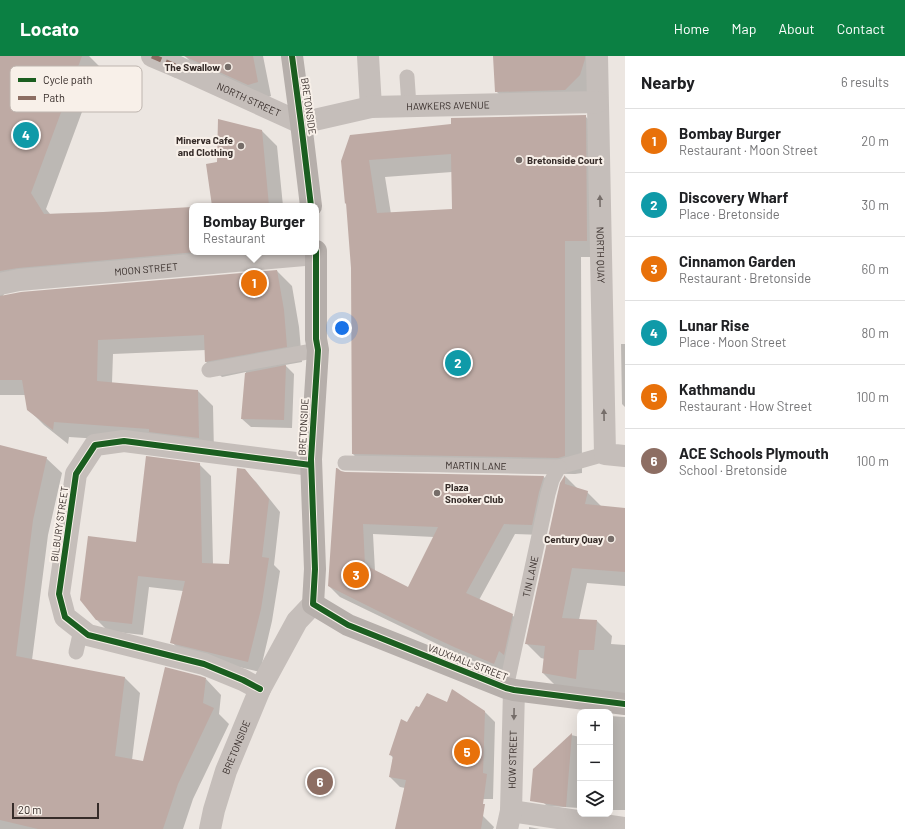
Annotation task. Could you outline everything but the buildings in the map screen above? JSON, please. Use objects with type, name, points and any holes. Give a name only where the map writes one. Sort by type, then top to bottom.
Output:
[{"type":"main road","name":"BRETONSIDE","points":[[292,56],[311,203]]},
{"type":"main road","name":"BRETONSIDE","points":[[313,604],[315,569],[312,465],[318,350],[316,339],[316,255]]},
{"type":"main road","name":"VAUXHALL STREET","points":[[313,604],[348,625],[510,689],[625,704]]},
{"type":"street","name":"NORTH STREET","points":[[152,56],[301,124]]},
{"type":"street","points":[[368,56],[371,107]]},
{"type":"street","name":"NORTH QUAY","points":[[597,56],[597,102],[615,455]]},
{"type":"street","name":"HAWKERS AVENUE","points":[[301,124],[371,107],[597,102]]},
{"type":"street","name":"MOON STREET","points":[[0,284],[19,280],[294,255]]},
{"type":"street","name":"BILBURY STREET","points":[[260,689],[243,680],[204,664],[88,635],[81,630],[65,617],[59,594],[62,529],[76,474],[95,445],[124,441],[312,465]]},
{"type":"street","name":"BRETONSIDE","points":[[210,829],[226,771],[260,689],[297,621],[313,604]]},
{"type":"street","name":"HOW STREET","points":[[509,820],[510,689]]},
{"type":"street","points":[[509,820],[611,827]]},
{"type":"lane","points":[[407,77],[409,106]]},
{"type":"lane","points":[[209,370],[318,350]]},
{"type":"lane","name":"MARTIN LANE","points":[[345,463],[559,466],[615,455]]},
{"type":"lane","name":"TIN LANE","points":[[510,689],[548,494],[552,480],[559,466]]},
{"type":"lane","points":[[76,652],[81,630]]},
{"type":"marked path","points":[[152,56],[178,67]]},
{"type":"cycle path","points":[[292,56],[311,203]]},
{"type":"cycle path","points":[[316,255],[316,339],[318,350],[311,459],[315,569],[313,604],[348,625],[506,688],[625,704]]},
{"type":"cycle path","points":[[260,689],[243,680],[204,664],[88,635],[65,617],[59,594],[76,474],[95,445],[124,441],[311,465]]},
{"type":"place","name":"The Swallow","points":[[228,67]]},
{"type":"place","name":"Lunar Rise","points":[[26,135]]},
{"type":"place","name":"Minerva Cafe and Clothing","points":[[241,146]]},
{"type":"place","name":"Bretonside Court","points":[[519,160]]},
{"type":"place","name":"Bombay Burger","points":[[254,283]]},
{"type":"place","name":"Discovery Wharf","points":[[458,363]]},
{"type":"place","name":"Plaza Snooker Club","points":[[437,493]]},
{"type":"place","name":"Century Quay","points":[[611,539]]},
{"type":"place","name":"Cinnamon Garden","points":[[356,575]]},
{"type":"place","name":"Kathmandu","points":[[467,752]]},
{"type":"place","name":"ACE Schools Plymouth","points":[[320,782]]}]
